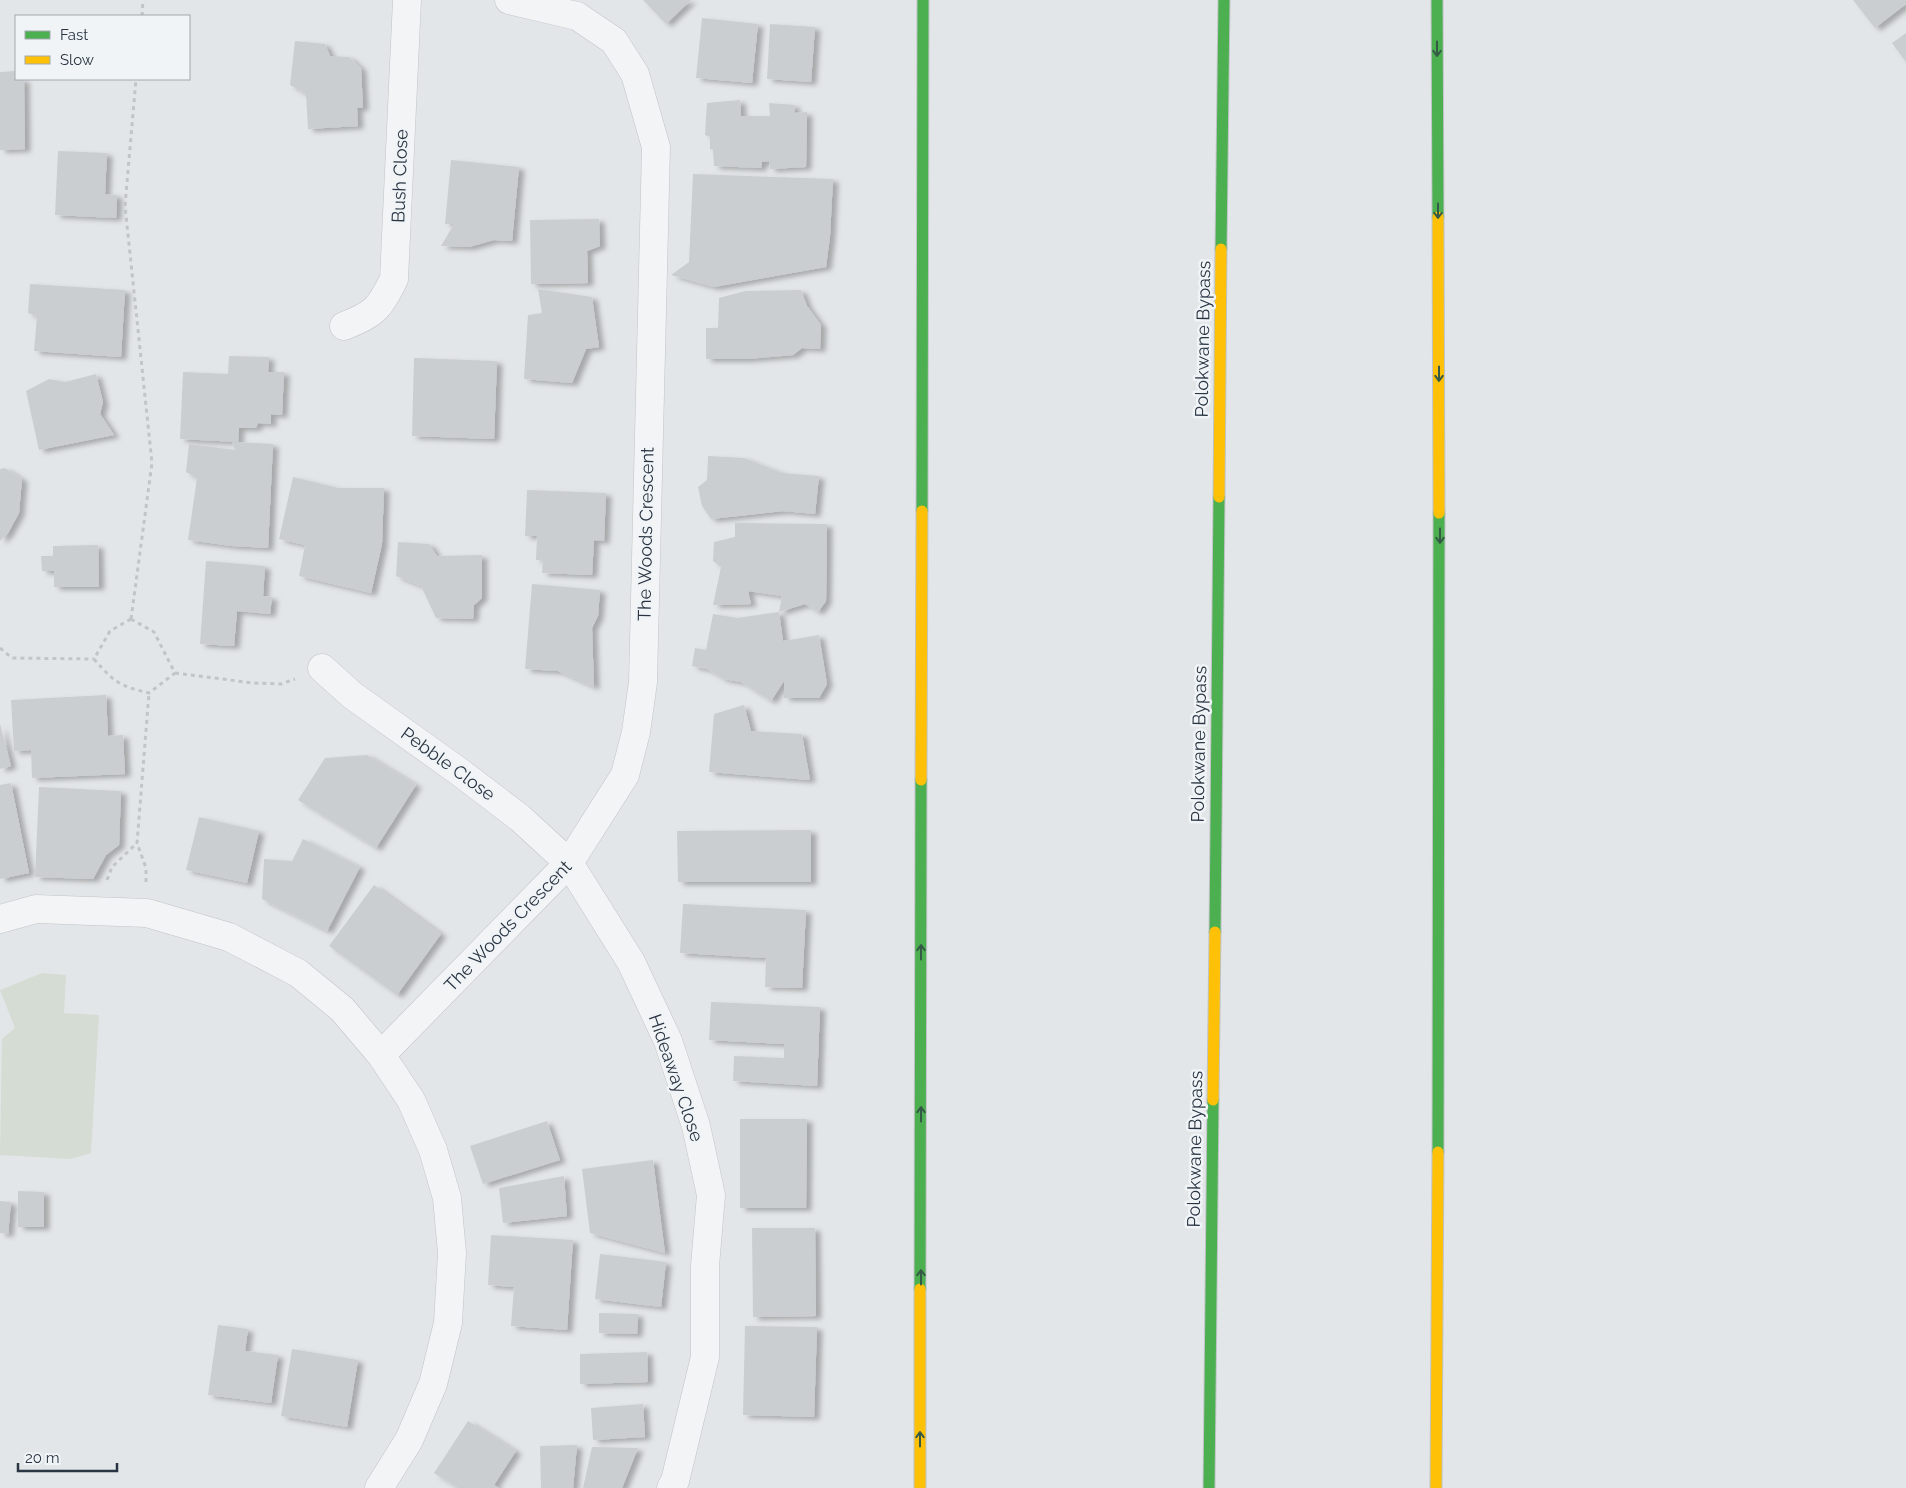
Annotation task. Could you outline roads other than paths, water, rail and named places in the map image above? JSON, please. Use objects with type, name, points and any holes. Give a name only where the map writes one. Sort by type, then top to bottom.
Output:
[{"type":"main road","points":[[920,1488],[923,0]]},
{"type":"main road","name":"Polokwane Bypass","points":[[1209,1488],[1224,0]]},
{"type":"main road","points":[[1436,1488],[1440,642],[1437,0]]},
{"type":"street","name":"Bush Close","points":[[344,326],[368,316],[382,304],[394,279],[407,0]]},
{"type":"street","name":"The Woods Crescent","points":[[381,1056],[569,863],[625,775],[636,732],[643,682],[656,148],[635,74],[614,42],[577,16],[509,0]]},
{"type":"street","name":"Pebble Close","points":[[322,668],[352,695],[462,773],[520,818],[569,863]]},
{"type":"street","name":"Hideaway Close","points":[[569,863],[631,962],[668,1042],[696,1126],[711,1195],[705,1266],[705,1357],[675,1481],[671,1488]]},
{"type":"street","points":[[0,919],[36,909],[147,913],[229,936],[298,973],[342,1009],[381,1056],[410,1100],[432,1150],[446,1198],[452,1253],[448,1323],[433,1384],[409,1440],[379,1488]]}]
